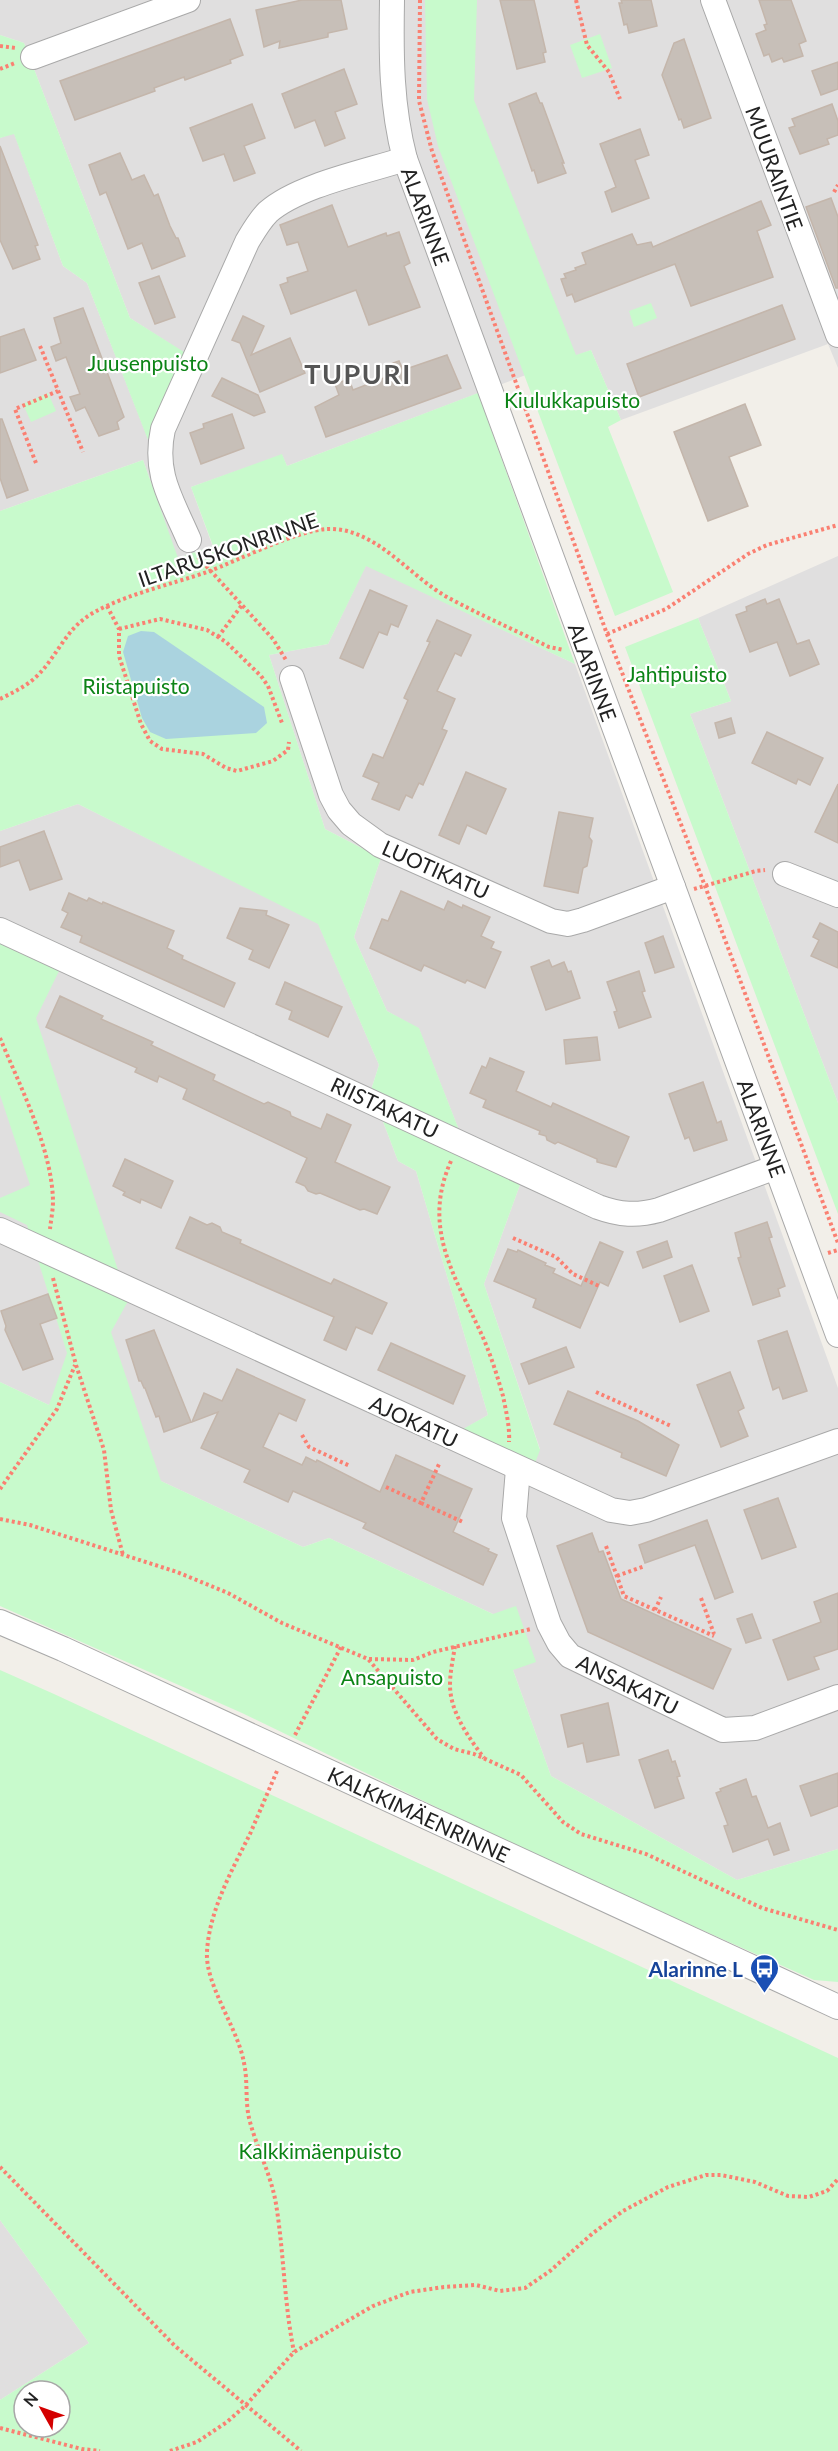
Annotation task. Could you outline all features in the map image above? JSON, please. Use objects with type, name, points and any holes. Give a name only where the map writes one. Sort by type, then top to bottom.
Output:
[{"type":"street","points":[[33,57],[188,0]]},
{"type":"street","name":"ALARINNE","points":[[392,0],[392,84],[397,131],[405,159],[838,1335]]},
{"type":"street","name":"MUURAINTIE","points":[[713,0],[838,335]]},
{"type":"street","points":[[189,540],[164,482],[159,463],[159,447],[163,429],[247,242],[267,213],[283,201],[302,192],[405,159]]},
{"type":"street","name":"LUOTIKATU","points":[[292,678],[335,802],[351,825],[381,845],[551,921],[568,924],[675,890]]},
{"type":"street","points":[[785,873],[838,895]]},
{"type":"street","name":"RIISTAKATU","points":[[0,930],[617,1214],[640,1215],[776,1167]]},
{"type":"street","name":"AJOKATU","points":[[0,1230],[611,1510],[630,1513],[646,1510],[838,1441]]},
{"type":"street","name":"ANSAKATU","points":[[512,1466],[514,1518],[549,1624],[559,1643],[570,1656],[723,1730],[755,1728],[838,1697]]},
{"type":"street","name":"KALKKIMÄENRINNE","points":[[0,1622],[85,1658],[838,2007]]},
{"type":"path","points":[[420,0],[420,101],[432,151],[607,634],[705,886],[838,1243]]},
{"type":"path","points":[[576,0],[587,45],[609,72],[620,99]]},
{"type":"path","points":[[834,192],[838,185]]},
{"type":"path","points":[[40,346],[83,452]]},
{"type":"path","points":[[36,463],[15,409],[58,391]]},
{"type":"path","name":"ILTARUSKONRINNE","points":[[0,699],[21,689],[38,675],[84,618],[106,606],[324,529],[353,532],[369,539],[440,592],[549,646],[563,650],[583,644],[666,609],[748,554],[767,545],[838,525]]},
{"type":"path","points":[[189,540],[195,553],[209,571],[273,639],[285,659],[292,678]]},
{"type":"path","points":[[218,637],[242,605]]},
{"type":"path","points":[[106,606],[119,628],[119,656],[141,724],[150,741],[162,749],[203,754],[226,768],[237,771],[256,767],[283,755],[288,750],[287,737]]},
{"type":"path","points":[[119,628],[160,619],[207,630],[218,637],[261,676],[268,686],[285,731]]},
{"type":"path","points":[[675,890],[705,886],[756,871],[768,870],[785,873]]},
{"type":"path","points":[[0,1038],[37,1128],[48,1168],[53,1201],[49,1252],[59,1306],[104,1450],[111,1510],[123,1556]]},
{"type":"path","points":[[460,1142],[447,1170],[441,1192],[440,1227],[444,1251],[482,1334],[499,1383],[507,1415],[512,1466]]},
{"type":"path","points":[[513,1238],[556,1257],[573,1274],[599,1286]]},
{"type":"path","points":[[0,1489],[57,1409],[76,1365]]},
{"type":"path","points":[[596,1392],[671,1426]]},
{"type":"path","points":[[302,1435],[309,1447],[350,1466]]},
{"type":"path","points":[[421,1503],[440,1462]]},
{"type":"path","points":[[386,1487],[463,1522]]},
{"type":"path","points":[[0,1519],[30,1525],[177,1572],[228,1593],[282,1623],[368,1659],[413,1660],[455,1646],[549,1624]]},
{"type":"path","points":[[606,1546],[624,1596],[714,1636],[701,1598]]},
{"type":"path","points":[[617,1576],[645,1566]]},
{"type":"path","points":[[655,1610],[661,1597]]},
{"type":"path","points":[[455,1646],[449,1687],[458,1717],[467,1735],[485,1759]]},
{"type":"path","points":[[294,2352],[288,2323],[282,2244],[272,2182],[255,2143],[248,2114],[244,2063],[234,2028],[210,1976],[206,1953],[214,1915],[225,1885],[286,1753],[341,1647]]},
{"type":"path","points":[[368,1659],[437,1739],[454,1749],[485,1759],[521,1775],[563,1822],[580,1834],[646,1854],[762,1908],[838,1930]]},
{"type":"path","points":[[0,2167],[175,2346],[301,2451]]},
{"type":"path","points":[[170,2451],[197,2442],[227,2422],[245,2406],[294,2352],[374,2306],[410,2292],[444,2287],[476,2285],[500,2291],[525,2288],[550,2271],[593,2233],[623,2211],[668,2187],[706,2175],[721,2175],[755,2182],[788,2196],[809,2197],[827,2191],[838,2179]]},
{"type":"path","points":[[0,2428],[82,2449],[100,2451]]},
{"type":"shaded area","points":[[0,0],[838,0],[838,368],[828,344],[621,420],[591,350],[287,466],[282,455],[191,487],[213,547],[177,558],[143,460],[0,511],[0,138],[14,133],[63,266],[87,283],[148,439],[183,352],[130,318],[24,43],[0,35]]},
{"type":"shaded area","points":[[838,556],[838,1103],[690,714],[731,701],[698,618]]},
{"type":"shaded area","points":[[366,565],[575,664],[838,1388],[838,1849],[737,1880],[551,1776],[493,1614],[329,1538],[303,1547],[161,1481],[49,1405],[0,1382],[0,831],[78,804],[318,923],[379,1065],[371,1090],[398,1161],[416,1171],[488,1415],[464,1429],[540,1449],[484,1284],[521,1182],[470,1158],[419,1029],[387,1011],[354,937],[381,858],[325,829],[269,655],[328,644]]},
{"type":"shaded area","points":[[0,2220],[89,2343],[33,2379],[12,2379],[12,2392],[0,2400]]},
{"type":"green space","name":"Kiulukkapuisto","points":[[425,0],[477,0],[474,100],[576,355],[591,350],[621,420],[608,427],[673,592],[615,616],[438,146],[427,99]]},
{"type":"green space","points":[[600,34],[612,68],[582,78],[570,45]]},
{"type":"green space","name":"Juusenpuisto","points":[[0,35],[24,43],[130,318],[184,352],[148,440],[87,283],[63,266],[14,134],[0,138]]},
{"type":"green space","points":[[651,303],[657,318],[634,327],[629,311]]},
{"type":"green space","points":[[48,393],[56,411],[31,422],[23,404]]},
{"type":"green space","name":"Riistapuisto","points":[[478,393],[575,664],[366,566],[328,644],[269,655],[325,829],[381,858],[354,937],[387,1011],[419,1028],[470,1158],[521,1182],[484,1284],[540,1450],[535,1463],[463,1429],[488,1415],[416,1171],[398,1161],[371,1090],[379,1065],[318,924],[78,804],[0,831],[0,511],[143,460],[178,558],[213,546],[191,487],[282,454],[287,466]]},
{"type":"green space","name":"Jahtipuisto","points":[[698,618],[731,701],[690,714],[838,1103],[838,1214],[625,647]]},
{"type":"green space","name":"Ansapuisto","points":[[0,940],[60,969],[36,1018],[128,1301],[111,1332],[161,1481],[303,1547],[329,1538],[493,1614],[516,1606],[536,1662],[513,1670],[551,1776],[737,1880],[838,1849],[838,1982],[814,1980],[550,1862],[242,1713],[0,1606],[0,1382],[49,1405],[67,1353],[27,1225],[0,1212],[0,1198],[30,1185],[0,1095]]},
{"type":"green space","name":"Kalkkimäenpuisto","points":[[0,1670],[838,2058],[838,2451],[0,2451],[0,2400],[12,2392],[12,2439],[72,2439],[72,2379],[33,2379],[89,2343],[0,2220]]},
{"type":"water","points":[[141,631],[154,632],[264,707],[267,723],[256,733],[166,739],[150,732],[142,718],[123,652],[128,636]]},
{"type":"building","points":[[302,0],[341,0],[347,29],[328,33],[328,37],[279,48],[280,41],[264,47],[256,10]]},
{"type":"building","points":[[500,0],[534,0],[546,52],[543,53],[545,62],[517,69]]},
{"type":"building","points":[[621,0],[651,0],[657,26],[629,33],[627,24],[624,25],[619,3],[622,3]]},
{"type":"building","points":[[759,0],[791,0],[806,41],[799,44],[803,56],[784,62],[782,58],[772,62],[769,54],[764,56],[756,34],[766,30],[764,25],[767,24]]},
{"type":"building","points":[[230,19],[243,55],[230,60],[231,63],[185,80],[184,77],[154,88],[155,91],[75,120],[60,81]]},
{"type":"building","points":[[684,39],[711,118],[684,128],[662,75],[674,43]]},
{"type":"building","points":[[838,62],[838,89],[821,95],[812,71]]},
{"type":"building","points":[[344,69],[357,104],[335,112],[345,138],[325,146],[315,120],[295,128],[282,94]]},
{"type":"building","points":[[536,93],[542,103],[566,173],[538,183],[509,104]]},
{"type":"building","points":[[252,104],[265,138],[244,146],[255,173],[234,181],[224,154],[203,161],[190,128]]},
{"type":"building","points":[[832,104],[838,121],[838,135],[827,139],[829,144],[800,154],[789,128],[795,126],[792,119]]},
{"type":"building","points":[[640,129],[649,155],[635,160],[649,198],[612,212],[605,192],[616,187],[600,144]]},
{"type":"building","points":[[0,146],[38,245],[35,246],[40,259],[13,269],[0,240]]},
{"type":"building","points":[[120,153],[132,180],[144,175],[154,196],[158,194],[185,256],[152,269],[142,243],[128,249],[106,192],[100,195],[89,165]]},
{"type":"building","points":[[831,198],[838,217],[838,288],[836,288],[806,207]]},
{"type":"building","points":[[761,201],[771,225],[757,231],[773,277],[691,306],[675,264],[575,302],[572,294],[567,296],[561,279],[566,278],[564,274],[586,264],[582,253],[632,234],[637,245],[651,242],[653,247]]},
{"type":"building","points":[[332,205],[348,247],[386,233],[387,236],[399,232],[410,263],[404,266],[420,307],[369,325],[356,290],[291,314],[280,285],[288,282],[287,278],[308,271],[298,242],[287,245],[280,225]]},
{"type":"building","points":[[159,276],[175,317],[155,324],[139,283]]},
{"type":"building","points":[[782,305],[795,339],[639,397],[627,364]]},
{"type":"building","points":[[83,308],[124,417],[117,422],[119,429],[99,436],[85,407],[76,411],[70,397],[80,394],[66,357],[56,361],[51,347],[61,343],[54,318]]},
{"type":"building","points":[[243,316],[264,326],[251,355],[290,338],[305,373],[260,392],[240,343],[232,340]]},
{"type":"building","points":[[24,329],[36,360],[0,373],[0,337]]},
{"type":"building","points":[[447,355],[461,388],[326,437],[315,407],[339,395],[335,384],[349,379],[353,390],[389,376],[385,366],[399,361],[403,370]]},
{"type":"building","points":[[222,378],[258,395],[265,412],[254,416],[212,396]]},
{"type":"building","points":[[745,404],[761,445],[729,457],[748,506],[708,521],[674,432]]},
{"type":"building","points":[[232,414],[244,448],[201,464],[190,433],[204,428],[203,424]]},
{"type":"building","points":[[0,419],[2,419],[28,490],[7,498],[0,478]]},
{"type":"building","points":[[370,590],[407,606],[398,627],[391,624],[387,635],[379,632],[363,668],[340,658]]},
{"type":"building","points":[[765,599],[767,604],[779,599],[797,644],[809,640],[819,664],[790,676],[777,642],[750,652],[736,615],[747,611],[746,607]]},
{"type":"building","points":[[437,620],[471,635],[461,656],[455,653],[437,691],[455,699],[442,729],[447,731],[423,785],[419,783],[412,798],[406,795],[399,810],[372,799],[379,783],[363,776],[373,754],[383,758],[408,700],[404,698],[430,642],[427,641]]},
{"type":"building","points":[[731,718],[735,733],[719,738],[715,723]]},
{"type":"building","points":[[767,732],[823,758],[810,785],[798,779],[796,784],[752,763]]},
{"type":"building","points":[[466,772],[506,789],[486,834],[467,825],[459,844],[439,835]]},
{"type":"building","points":[[838,784],[838,843],[815,832]]},
{"type":"building","points":[[559,812],[593,818],[589,837],[592,841],[587,866],[583,868],[578,893],[544,886]]},
{"type":"building","points":[[44,831],[62,879],[30,890],[19,860],[0,867],[0,847]]},
{"type":"building","points":[[401,891],[444,910],[448,901],[490,917],[481,936],[494,942],[491,948],[501,952],[485,988],[467,980],[465,983],[424,965],[421,971],[370,948],[382,919],[388,921]]},
{"type":"building","points":[[69,893],[87,901],[89,898],[102,904],[103,902],[174,931],[167,948],[183,956],[182,959],[235,983],[224,1007],[80,942],[82,936],[61,927],[68,913],[62,910]]},
{"type":"building","points":[[240,908],[267,911],[266,915],[289,925],[269,968],[249,959],[253,950],[227,938]]},
{"type":"building","points":[[820,923],[838,932],[838,968],[811,956],[819,940],[813,937]]},
{"type":"building","points":[[663,936],[674,967],[655,973],[645,943]]},
{"type":"building","points":[[549,960],[552,967],[564,962],[568,972],[571,971],[580,998],[546,1010],[531,967]]},
{"type":"building","points":[[639,971],[645,991],[642,992],[651,1017],[619,1028],[614,1012],[617,1011],[607,982]]},
{"type":"building","points":[[285,982],[342,1007],[328,1037],[289,1019],[292,1011],[276,1004]]},
{"type":"building","points":[[60,996],[103,1016],[101,1019],[153,1042],[151,1045],[215,1075],[213,1080],[264,1104],[268,1102],[290,1112],[291,1116],[321,1129],[327,1114],[351,1125],[335,1162],[390,1187],[377,1214],[364,1209],[360,1210],[320,1193],[308,1191],[305,1186],[296,1182],[307,1158],[183,1099],[187,1089],[159,1076],[157,1082],[135,1072],[137,1068],[46,1027]]},
{"type":"building","points":[[597,1037],[600,1060],[566,1064],[564,1040]]},
{"type":"building","points":[[490,1058],[524,1072],[516,1091],[551,1107],[553,1103],[629,1137],[616,1167],[597,1162],[597,1159],[558,1142],[555,1144],[547,1140],[546,1136],[539,1134],[540,1131],[483,1107],[486,1100],[470,1093],[482,1066],[486,1068]]},
{"type":"building","points":[[703,1082],[717,1123],[721,1121],[727,1140],[694,1151],[689,1137],[685,1139],[669,1094]]},
{"type":"building","points":[[125,1159],[173,1181],[161,1208],[141,1199],[140,1203],[123,1195],[125,1192],[113,1186]]},
{"type":"building","points":[[190,1217],[207,1225],[212,1223],[220,1227],[222,1232],[241,1240],[240,1243],[331,1284],[334,1279],[387,1303],[372,1334],[356,1327],[346,1350],[324,1340],[334,1317],[176,1248]]},
{"type":"building","points":[[767,1222],[772,1237],[769,1238],[785,1286],[778,1289],[780,1296],[753,1305],[738,1258],[741,1257],[735,1233]]},
{"type":"building","points":[[667,1241],[672,1257],[643,1268],[637,1252]]},
{"type":"building","points":[[600,1242],[623,1252],[608,1286],[600,1282],[580,1328],[533,1307],[536,1299],[494,1281],[508,1249],[517,1252],[518,1250],[546,1263],[545,1265],[555,1269],[553,1273],[581,1286]]},
{"type":"building","points":[[692,1265],[709,1311],[680,1322],[664,1276]]},
{"type":"building","points":[[48,1294],[57,1318],[40,1324],[53,1359],[23,1370],[5,1330],[6,1326],[1,1311]]},
{"type":"building","points":[[154,1330],[191,1422],[164,1432],[159,1416],[156,1417],[145,1388],[139,1381],[126,1340]]},
{"type":"building","points":[[787,1331],[807,1391],[783,1399],[779,1387],[773,1390],[758,1341]]},
{"type":"building","points":[[391,1343],[465,1376],[453,1404],[378,1370]]},
{"type":"building","points":[[566,1347],[574,1367],[529,1384],[521,1364]]},
{"type":"building","points":[[237,1369],[305,1400],[296,1421],[279,1413],[263,1447],[302,1465],[306,1457],[316,1462],[317,1460],[380,1492],[396,1455],[472,1489],[453,1532],[497,1555],[483,1585],[363,1528],[366,1523],[293,1491],[288,1502],[244,1482],[250,1470],[201,1448],[218,1412],[192,1422],[204,1393],[222,1401]]},
{"type":"building","points":[[730,1372],[744,1408],[738,1411],[748,1436],[721,1447],[697,1385]]},
{"type":"building","points":[[568,1391],[638,1421],[679,1445],[666,1476],[621,1457],[622,1453],[554,1424]]},
{"type":"building","points":[[778,1498],[796,1547],[762,1559],[744,1510]]},
{"type":"building","points":[[707,1520],[733,1592],[715,1599],[695,1545],[645,1563],[639,1545]]},
{"type":"building","points":[[592,1533],[599,1552],[603,1551],[621,1599],[731,1649],[713,1689],[588,1632],[557,1546]]},
{"type":"building","points":[[838,1593],[838,1649],[814,1657],[819,1669],[788,1680],[773,1640],[821,1622],[814,1602]]},
{"type":"building","points":[[752,1614],[761,1638],[746,1643],[737,1619]]},
{"type":"building","points":[[608,1703],[619,1755],[587,1762],[583,1743],[568,1747],[561,1715]]},
{"type":"building","points":[[668,1750],[680,1776],[677,1777],[684,1798],[655,1808],[639,1760]]},
{"type":"building","points":[[838,1773],[838,1806],[811,1816],[800,1786]]},
{"type":"building","points":[[746,1779],[752,1797],[756,1796],[768,1828],[780,1823],[789,1850],[774,1855],[768,1839],[733,1852],[724,1826],[728,1825],[716,1793],[721,1791],[720,1789]]},
{"type":"place","name":"Alarinne L","points":[[764,1994]]},
{"type":"district","name":"TUPURI","points":[[358,373]]}]
